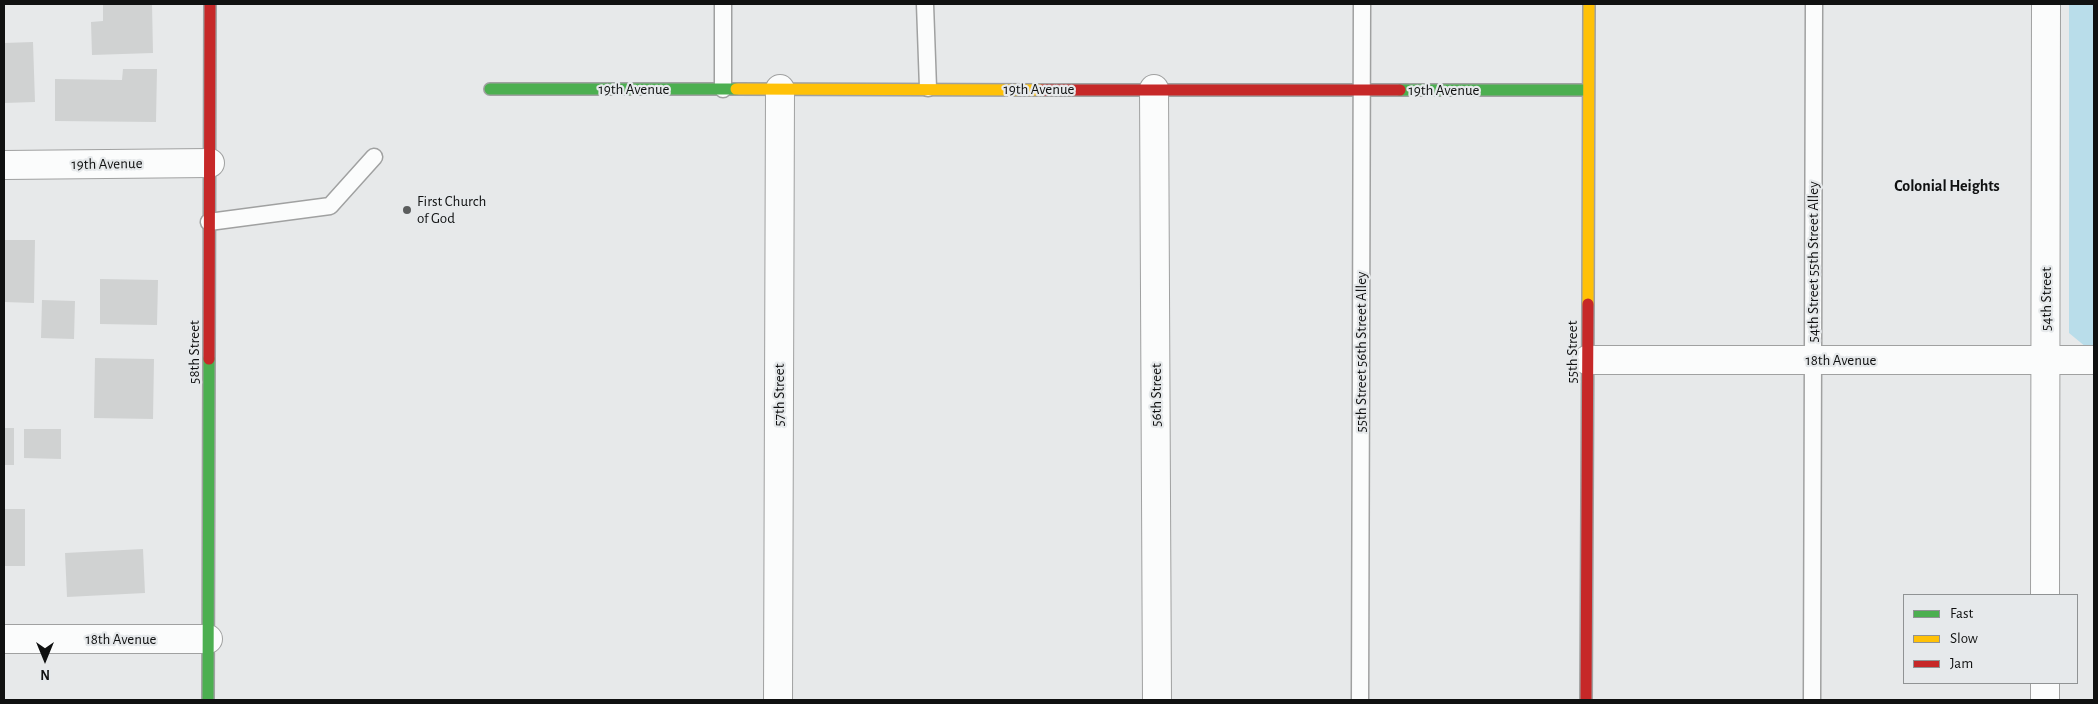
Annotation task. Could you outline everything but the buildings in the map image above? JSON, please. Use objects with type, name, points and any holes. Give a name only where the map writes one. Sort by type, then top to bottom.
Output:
[{"type":"street","name":"58th Street","points":[[208,700],[210,4]]},
{"type":"street","name":"55th Street","points":[[1586,700],[1589,4]]},
{"type":"street","name":"54th Street","points":[[2045,594],[2046,4]]},
{"type":"street","name":"19th Avenue","points":[[490,90],[928,88],[1588,90]]},
{"type":"street","name":"56th Street","points":[[1154,89],[1157,700]]},
{"type":"street","name":"57th Street","points":[[778,700],[780,90]]},
{"type":"street","name":"19th Avenue","points":[[4,165],[210,163]]},
{"type":"street","name":"18th Avenue","points":[[1587,360],[2094,360]]},
{"type":"street","name":"18th Avenue","points":[[4,639],[208,639]]},
{"type":"street","points":[[2045,684],[2045,700]]},
{"type":"lane","points":[[723,4],[723,90]]},
{"type":"lane","points":[[925,4],[928,88]]},
{"type":"lane","name":"55th Street 56th Street Alley","points":[[1360,700],[1362,4]]},
{"type":"lane","name":"54th Street 55th Street Alley","points":[[1812,700],[1814,4]]},
{"type":"lane","points":[[209,222],[330,206],[374,157]]},
{"type":"shaded area","points":[[2069,4],[2094,4],[2094,347],[2086,347],[2069,333]]},
{"type":"traffic: fast","points":[[490,89],[736,89]]},
{"type":"traffic: fast","points":[[1400,90],[1588,90]]},
{"type":"traffic: fast","points":[[208,700],[209,359]]},
{"type":"traffic: slow","points":[[1588,304],[1589,4]]},
{"type":"traffic: slow","points":[[736,89],[1041,90]]},
{"type":"traffic: jam","points":[[209,359],[210,4]]},
{"type":"traffic: jam","points":[[1041,90],[1400,90]]},
{"type":"traffic: jam","points":[[1586,700],[1588,304]]},
{"type":"place","name":"First Church of God","points":[[407,210]]},
{"type":"district","name":"Colonial Heights","points":[[1947,186]]}]
